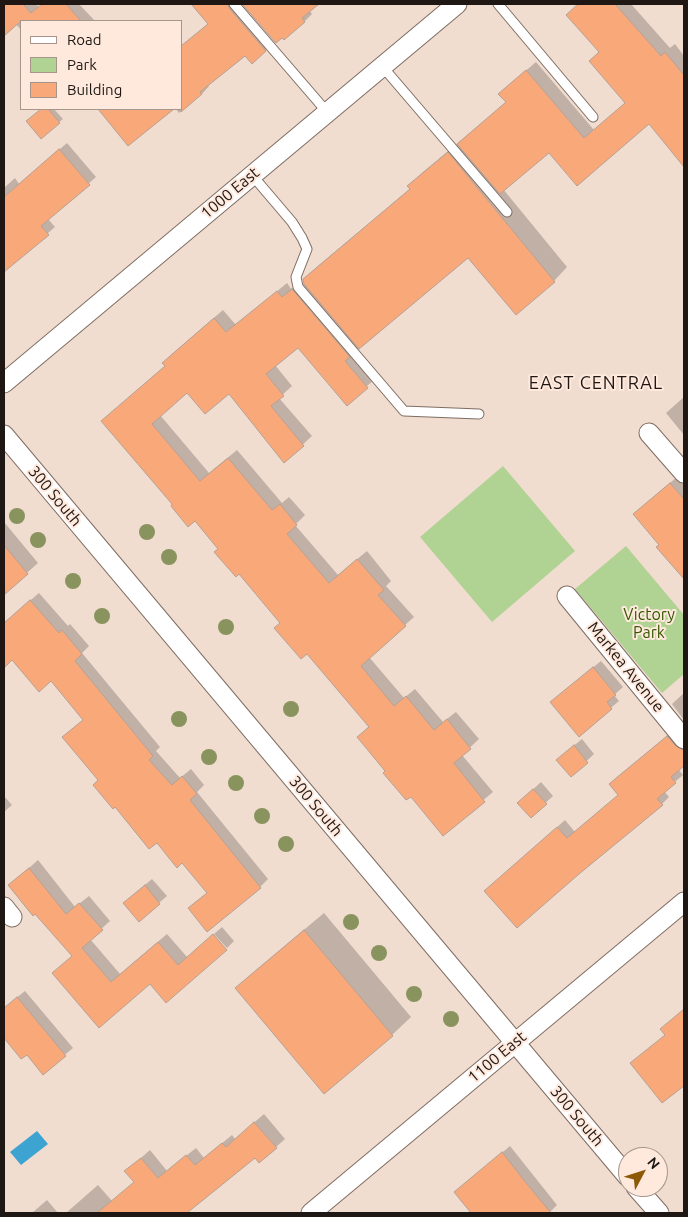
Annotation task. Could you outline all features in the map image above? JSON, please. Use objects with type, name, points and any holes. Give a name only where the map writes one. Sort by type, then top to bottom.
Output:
[{"type":"street","name":"1000 East","points":[[4,383],[456,4]]},
{"type":"street","points":[[649,432],[684,473]]},
{"type":"street","name":"300 South","points":[[4,435],[618,1165]]},
{"type":"street","name":"Markea Avenue","points":[[567,596],[684,739]]},
{"type":"street","name":"1100 East","points":[[311,1213],[684,902]]},
{"type":"street","points":[[644,1197],[658,1213]]},
{"type":"lane","points":[[234,4],[327,112]]},
{"type":"lane","points":[[498,4],[593,117]]},
{"type":"lane","points":[[382,66],[507,212]]},
{"type":"lane","points":[[252,175],[292,222],[305,244],[307,249],[296,276],[298,287],[404,411],[479,414]]},
{"type":"green space","points":[[503,466],[575,551],[492,622],[420,537]]},
{"type":"green space","name":"Victory Park","points":[[626,546],[684,615],[684,674],[662,693],[575,589]]},
{"type":"water","points":[[37,1131],[48,1144],[21,1165],[10,1152]]},
{"type":"building","points":[[4,4],[23,4],[31,13],[42,4],[66,4],[80,20],[20,20],[4,36]]},
{"type":"building","points":[[191,4],[228,4],[229,8],[266,51],[252,64],[245,56],[200,92],[202,94],[181,112],[182,45],[208,24]]},
{"type":"building","points":[[242,4],[319,4],[302,18],[305,22],[284,40],[282,38],[276,43]]},
{"type":"building","points":[[578,4],[615,4],[661,56],[665,52],[684,75],[684,167],[649,124],[577,186],[549,153],[500,194],[457,144],[506,102],[498,94],[526,70],[584,138],[625,103],[589,61],[599,52],[566,15]]},
{"type":"building","points":[[40,110],[49,110],[60,123],[41,139],[26,121]]},
{"type":"building","points":[[99,110],[173,110],[128,146]]},
{"type":"building","points":[[59,149],[90,185],[41,226],[49,235],[4,272],[4,197]]},
{"type":"building","points":[[448,152],[555,282],[516,315],[468,258],[359,349],[304,284],[303,279],[410,189],[407,186]]},
{"type":"building","points":[[292,289],[350,357],[345,361],[368,388],[347,406],[298,348],[266,374],[284,396],[271,406],[304,446],[284,463],[229,394],[205,414],[187,393],[152,424],[200,481],[228,458],[272,510],[280,504],[297,525],[287,534],[329,583],[357,559],[384,590],[378,595],[406,626],[361,666],[394,706],[406,696],[434,730],[447,719],[471,749],[454,763],[485,802],[443,836],[411,797],[406,800],[383,773],[385,771],[357,737],[369,727],[307,654],[301,659],[274,628],[280,623],[239,574],[236,577],[214,552],[218,549],[195,521],[188,527],[171,506],[172,504],[101,421],[165,366],[162,363],[214,318],[226,332],[277,291],[282,297]]},
{"type":"building","points":[[670,483],[684,499],[684,579],[656,547],[659,545],[633,514]]},
{"type":"building","points":[[4,545],[28,574],[4,595]]},
{"type":"building","points":[[30,600],[59,633],[62,630],[82,654],[75,661],[153,756],[149,760],[172,785],[182,776],[197,794],[190,800],[261,888],[207,932],[188,908],[207,893],[182,863],[177,868],[157,843],[149,849],[115,807],[113,809],[93,785],[98,780],[62,737],[83,720],[51,681],[39,692],[12,660],[4,668],[4,623]]},
{"type":"building","points":[[593,667],[616,695],[607,702],[612,709],[579,737],[550,702]]},
{"type":"building","points":[[667,736],[676,746],[684,750],[684,766],[671,777],[676,783],[657,799],[663,805],[517,928],[484,891],[557,827],[567,838],[618,795],[609,784]]},
{"type":"building","points":[[574,745],[588,763],[571,777],[556,760]]},
{"type":"building","points":[[533,789],[547,804],[531,818],[517,803]]},
{"type":"building","points":[[29,868],[66,914],[79,903],[103,930],[82,948],[111,982],[158,942],[178,965],[213,934],[227,950],[166,1003],[150,984],[99,1028],[52,973],[72,956],[35,914],[33,916],[8,885]]},
{"type":"building","points":[[145,885],[160,904],[139,922],[123,903]]},
{"type":"building","points":[[304,930],[393,1036],[324,1094],[235,988]]},
{"type":"building","points":[[17,997],[66,1056],[43,1075],[27,1055],[21,1059],[4,1038],[4,1008]]},
{"type":"building","points":[[684,1009],[684,1086],[662,1103],[630,1063],[665,1035],[660,1029]]},
{"type":"building","points":[[254,1122],[277,1148],[259,1163],[255,1158],[187,1213],[97,1213],[134,1182],[124,1171],[141,1158],[158,1178],[186,1155],[195,1165],[222,1143],[226,1147]]},
{"type":"building","points":[[502,1152],[551,1213],[471,1213],[454,1192]]},
{"type":"district","name":"EAST CENTRAL","points":[[596,383]]}]
